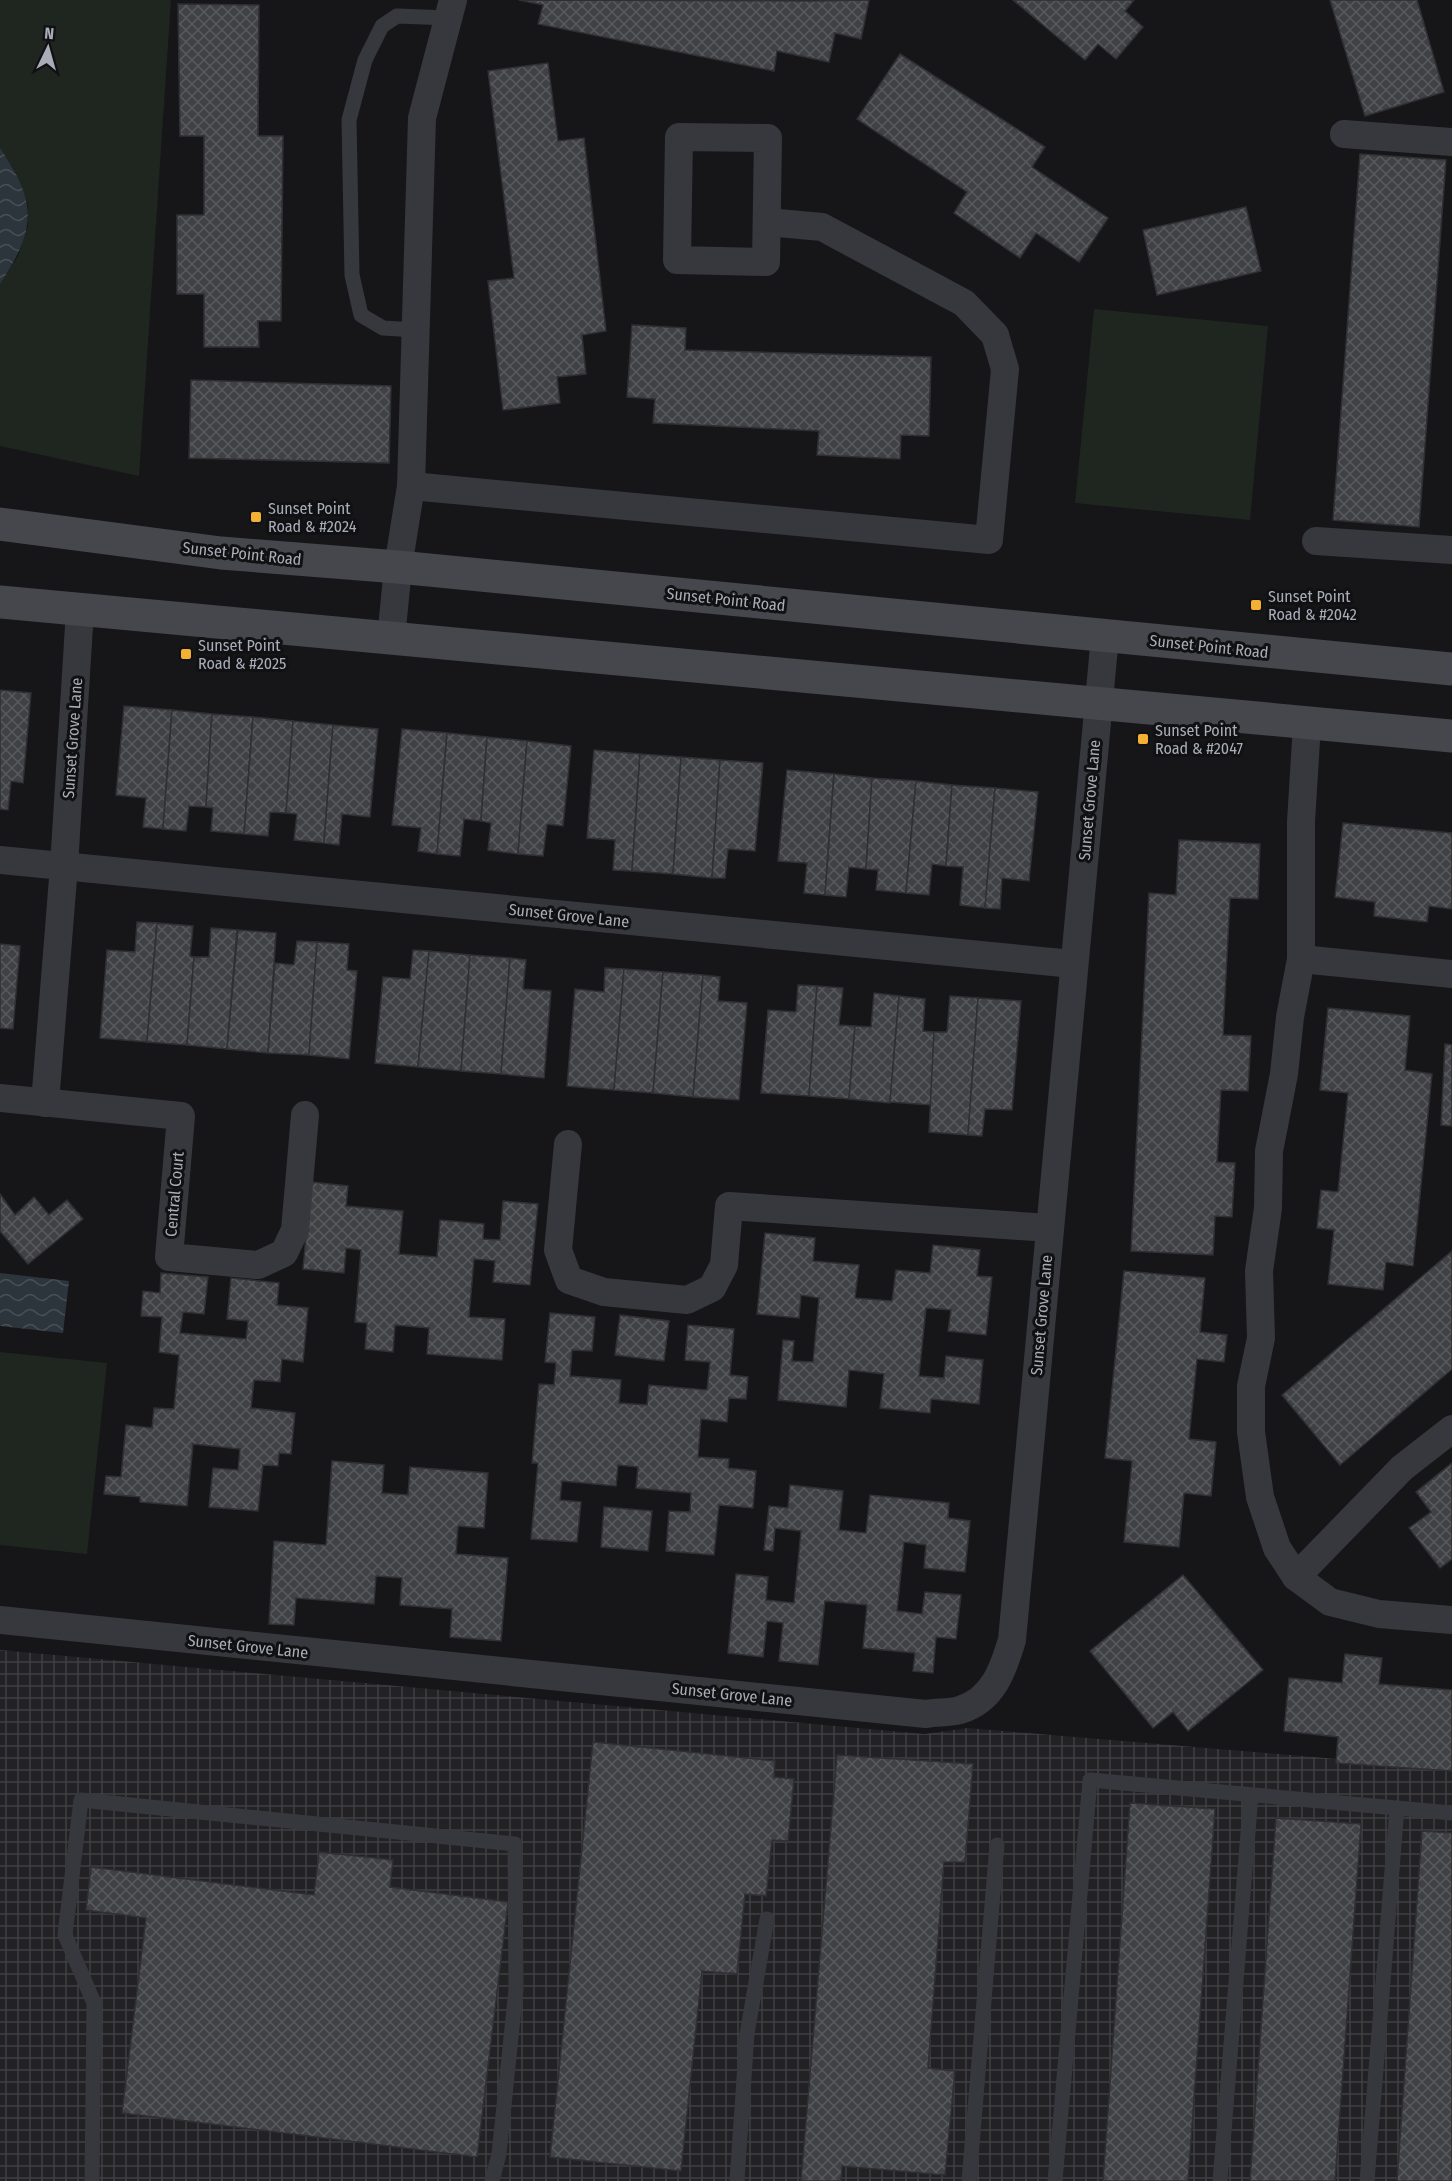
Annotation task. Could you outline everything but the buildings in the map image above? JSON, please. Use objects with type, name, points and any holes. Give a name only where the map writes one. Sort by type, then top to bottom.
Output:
[{"type":"main road","name":"Sunset Point Road","points":[[0,524],[221,553],[398,567],[1452,669]]},
{"type":"main road","points":[[0,602],[1452,736]]},
{"type":"street","points":[[391,639],[398,567],[411,486],[422,118],[451,9]]},
{"type":"street","points":[[1344,134],[1452,142]]},
{"type":"street","points":[[679,137],[768,138],[766,222],[766,262],[677,260],[679,137]]},
{"type":"street","points":[[411,486],[989,540],[1005,369],[995,335],[964,303],[822,227],[766,222]]},
{"type":"street","points":[[1316,541],[1452,550]]},
{"type":"street","name":"Sunset Grove Lane","points":[[64,866],[80,610]]},
{"type":"street","name":"Sunset Grove Lane","points":[[0,1620],[926,1714],[960,1710],[986,1696],[1002,1672],[1012,1640],[1105,636]]},
{"type":"street","points":[[1307,724],[1301,822],[1301,959],[1290,1017],[1284,1074],[1269,1151],[1268,1208],[1259,1271],[1261,1338],[1251,1386],[1251,1432],[1260,1497],[1277,1548],[1296,1577],[1330,1602],[1379,1614],[1452,1620]]},
{"type":"street","name":"Sunset Grove Lane","points":[[0,860],[1073,964]]},
{"type":"street","points":[[45,1102],[64,866]]},
{"type":"street","points":[[1301,959],[1452,974]]},
{"type":"street","name":"Central Court","points":[[0,1098],[181,1116],[169,1257],[258,1264],[284,1252],[295,1230],[305,1115]]},
{"type":"street","points":[[568,1144],[558,1250],[569,1281],[604,1292],[687,1300],[712,1288],[724,1265],[729,1206],[1049,1228]]},
{"type":"street","points":[[1296,1577],[1402,1467],[1452,1429]]},
{"type":"lane","points":[[416,330],[384,328],[361,315],[352,275],[349,120],[365,60],[382,26],[397,16],[451,9]]},
{"type":"lane","points":[[1055,2181],[1090,1780],[1452,1813]]},
{"type":"lane","points":[[1220,2181],[1251,1795]]},
{"type":"lane","points":[[92,2181],[94,2003],[65,1935],[81,1800],[515,1844],[516,1989],[499,2154],[492,2181]]},
{"type":"lane","points":[[1367,2181],[1397,1808]]},
{"type":"lane","points":[[969,2181],[997,1845]]},
{"type":"lane","points":[[737,2181],[747,2034],[767,1919]]},
{"type":"shaded area","points":[[0,0],[171,0],[139,476],[0,446],[0,284],[18,256],[28,226],[28,204],[12,166],[0,148]]},
{"type":"shaded area","points":[[1094,309],[1268,326],[1250,520],[1075,503]]},
{"type":"shaded area","points":[[0,1352],[107,1363],[87,1554],[0,1545]]},
{"type":"shaded area","points":[[0,1650],[924,1734],[968,1728],[1452,1770],[1452,2181],[0,2181]]},
{"type":"water","points":[[0,148],[21,185],[28,216],[21,247],[0,284]]},
{"type":"water","points":[[0,1273],[69,1281],[63,1333],[0,1326]]},
{"type":"place","name":"Sunset Point Road & #2024","points":[[256,517]]},
{"type":"place","name":"Sunset Point Road & #2042","points":[[1256,605]]},
{"type":"place","name":"Sunset Point Road & #2025","points":[[186,654]]},
{"type":"place","name":"Sunset Point Road & #2047","points":[[1143,739]]}]
